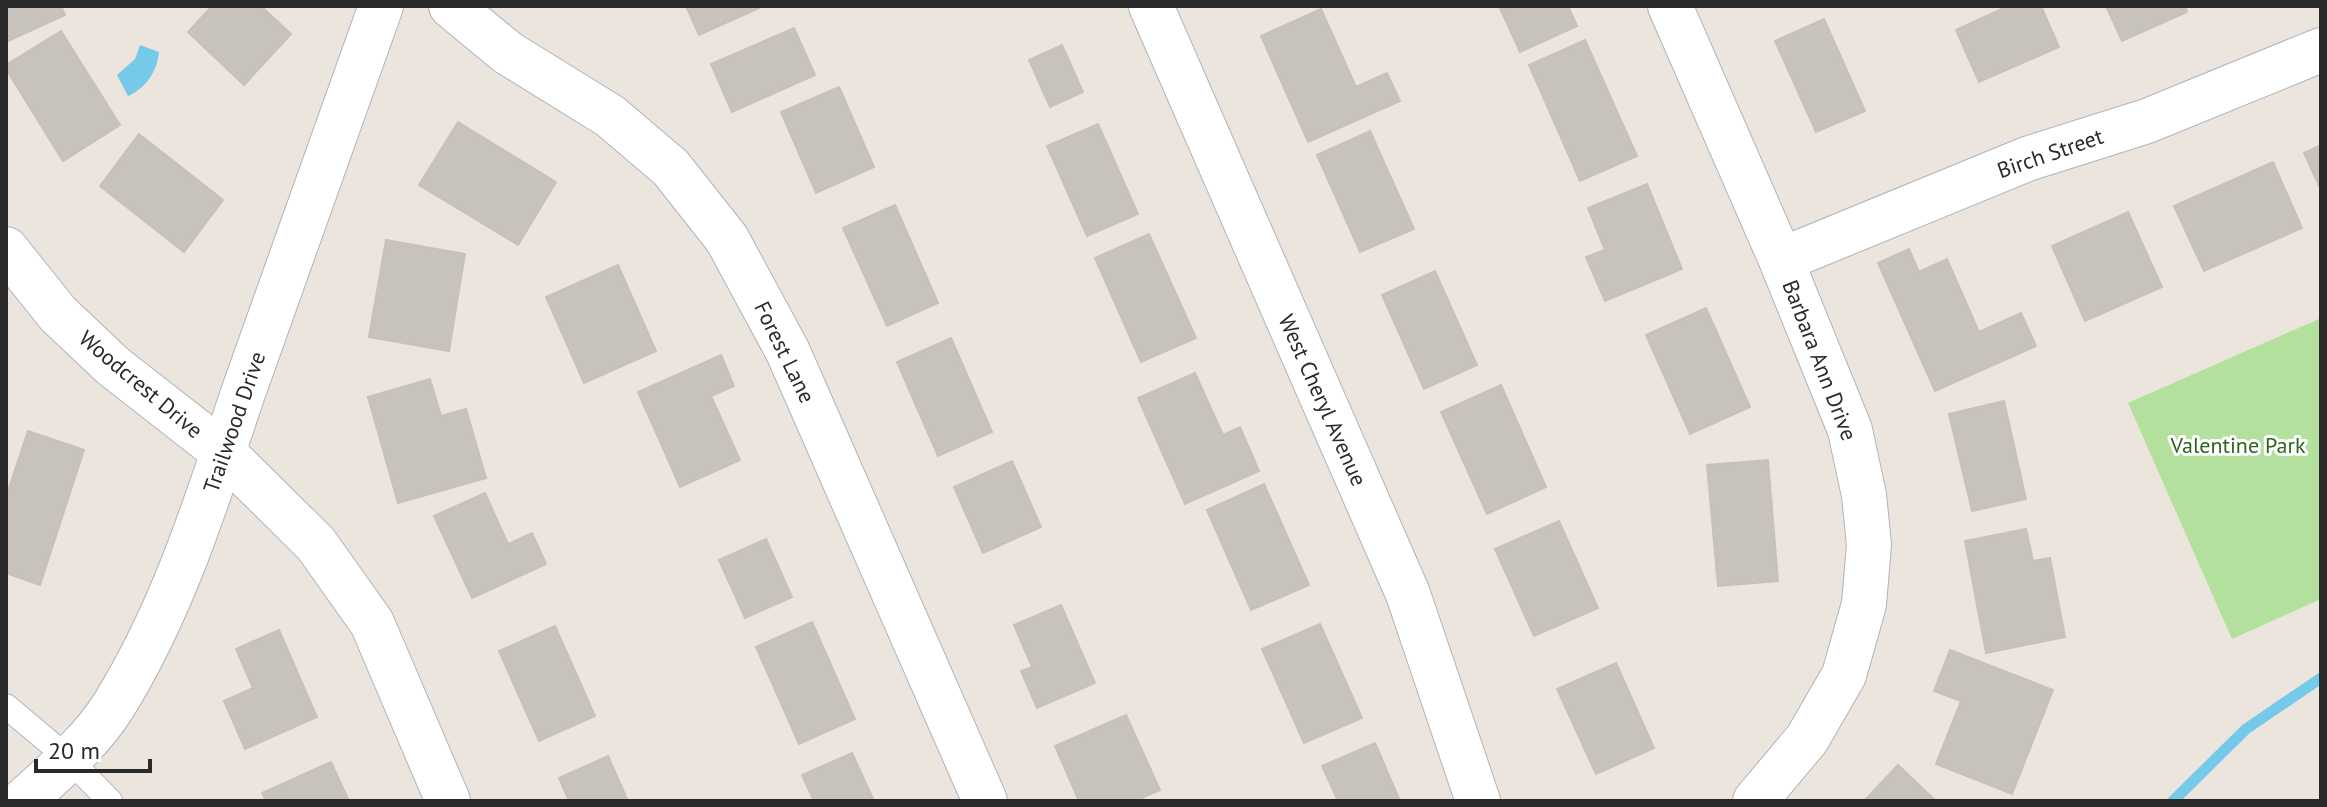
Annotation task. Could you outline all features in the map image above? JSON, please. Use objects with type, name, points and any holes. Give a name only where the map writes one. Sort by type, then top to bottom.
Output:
[{"type":"street","name":"Trailwood Drive","points":[[23,801],[69,759],[113,707],[150,640],[191,548],[381,6]]},
{"type":"street","name":"Forest Lane","points":[[451,6],[508,53],[610,116],[671,168],[727,239],[788,352],[985,801]]},
{"type":"street","name":"West Cheryl Avenue","points":[[1151,6],[1408,594],[1478,801]]},
{"type":"street","name":"Barbara Ann Drive","points":[[1670,6],[1781,260],[1850,430],[1864,495],[1869,545],[1864,604],[1844,675],[1807,739],[1755,801]]},
{"type":"street","name":"Birch Street","points":[[1781,260],[2027,159],[2147,121],[2321,50]]},
{"type":"street","name":"Woodcrest Drive","points":[[6,249],[58,314],[113,366],[223,452],[316,544],[372,623],[448,801]]},
{"type":"lane","points":[[6,706],[69,759],[110,801]]},
{"type":"green space","name":"Valentine Park","points":[[2321,318],[2321,599],[2232,639],[2128,403]]},
{"type":"water","points":[[140,45],[159,52],[158,59],[145,84],[128,96],[117,75],[135,59]]},
{"type":"building","points":[[6,6],[61,6],[65,15],[6,42]]},
{"type":"building","points":[[212,6],[261,6],[291,34],[244,85],[188,32]]},
{"type":"building","points":[[686,6],[764,6],[699,35]]},
{"type":"building","points":[[1499,6],[1568,6],[1577,26],[1520,52]]},
{"type":"building","points":[[2003,6],[2041,6],[2059,47],[1979,82],[1956,30]]},
{"type":"building","points":[[2106,6],[2185,6],[2187,12],[2122,41]]},
{"type":"building","points":[[1321,9],[1356,87],[1387,73],[1400,101],[1308,142],[1261,36]]},
{"type":"building","points":[[1824,19],[1865,111],[1816,132],[1775,41]]},
{"type":"building","points":[[794,28],[815,75],[732,112],[711,64]]},
{"type":"building","points":[[61,31],[120,125],[63,161],[6,69],[6,65]]},
{"type":"building","points":[[1585,40],[1637,156],[1580,181],[1529,65]]},
{"type":"building","points":[[1062,45],[1083,92],[1050,107],[1029,60]]},
{"type":"building","points":[[839,87],[874,167],[816,193],[781,112]]},
{"type":"building","points":[[458,122],[556,182],[518,245],[419,185]]},
{"type":"building","points":[[1098,124],[1138,214],[1087,236],[1047,146]]},
{"type":"building","points":[[1370,131],[1414,229],[1360,252],[1317,155]]},
{"type":"building","points":[[139,134],[223,200],[184,252],[100,186]]},
{"type":"building","points":[[2321,145],[2321,190],[2304,153]]},
{"type":"building","points":[[2273,162],[2302,228],[2204,271],[2174,206]]},
{"type":"building","points":[[1647,184],[1682,269],[1605,301],[1586,257],[1605,250],[1588,208]]},
{"type":"building","points":[[895,205],[938,303],[887,326],[843,228]]},
{"type":"building","points":[[2128,212],[2162,287],[2085,321],[2052,246]]},
{"type":"building","points":[[1149,234],[1196,338],[1141,362],[1095,258]]},
{"type":"building","points":[[386,240],[465,254],[449,351],[369,337]]},
{"type":"building","points":[[1909,249],[1919,272],[1947,259],[1979,332],[2021,313],[2036,346],[1935,391],[1878,263]]},
{"type":"building","points":[[618,265],[656,351],[584,383],[546,297]]},
{"type":"building","points":[[1435,271],[1477,365],[1424,389],[1382,295]]},
{"type":"building","points":[[1706,308],[1750,407],[1690,434],[1646,335]]},
{"type":"building","points":[[951,338],[992,432],[938,456],[897,362]]},
{"type":"building","points":[[721,355],[734,386],[711,396],[740,460],[680,487],[638,392]]},
{"type":"building","points":[[1195,373],[1223,435],[1240,427],[1259,471],[1185,504],[1138,398]]},
{"type":"building","points":[[430,379],[441,416],[466,409],[486,478],[398,503],[368,397]]},
{"type":"building","points":[[1501,385],[1546,487],[1487,514],[1441,412]]},
{"type":"building","points":[[2004,401],[2026,499],[1972,511],[1949,414]]},
{"type":"building","points":[[28,431],[84,450],[40,585],[6,573],[6,497]]},
{"type":"building","points":[[1768,460],[1778,581],[1718,586],[1707,465]]},
{"type":"building","points":[[1012,461],[1041,527],[983,553],[954,487]]},
{"type":"building","points":[[1264,484],[1309,585],[1251,610],[1207,510]]},
{"type":"building","points":[[485,493],[508,544],[532,533],[546,564],[472,598],[434,516]]},
{"type":"building","points":[[1559,521],[1598,608],[1534,636],[1495,549]]},
{"type":"building","points":[[2026,529],[2033,561],[2050,558],[2065,637],[1986,653],[1965,541]]},
{"type":"building","points":[[766,539],[792,597],[745,618],[719,560]]},
{"type":"building","points":[[1061,605],[1095,683],[1037,708],[1021,671],[1032,667],[1014,625]]},
{"type":"building","points":[[812,622],[855,719],[799,744],[756,647]]},
{"type":"building","points":[[1320,624],[1362,718],[1304,743],[1262,649]]},
{"type":"building","points":[[555,626],[595,716],[539,741],[499,651]]},
{"type":"building","points":[[279,630],[317,717],[245,749],[224,701],[253,688],[236,649]]},
{"type":"building","points":[[1950,650],[2053,690],[2012,794],[1936,764],[1961,701],[1934,691]]},
{"type":"building","points":[[1616,663],[1654,748],[1596,774],[1557,689]]},
{"type":"building","points":[[1126,715],[1160,790],[1135,801],[1079,801],[1055,746]]},
{"type":"building","points":[[1375,743],[1400,801],[1338,801],[1322,766]]},
{"type":"building","points":[[852,753],[874,801],[814,801],[802,775]]},
{"type":"building","points":[[608,756],[628,801],[569,801],[559,778]]},
{"type":"building","points":[[331,762],[349,801],[266,801],[262,793]]},
{"type":"building","points":[[1898,765],[1936,801],[1864,801]]},
{"type":"waterway","points":[[2173,801],[2246,729],[2321,678]]}]
